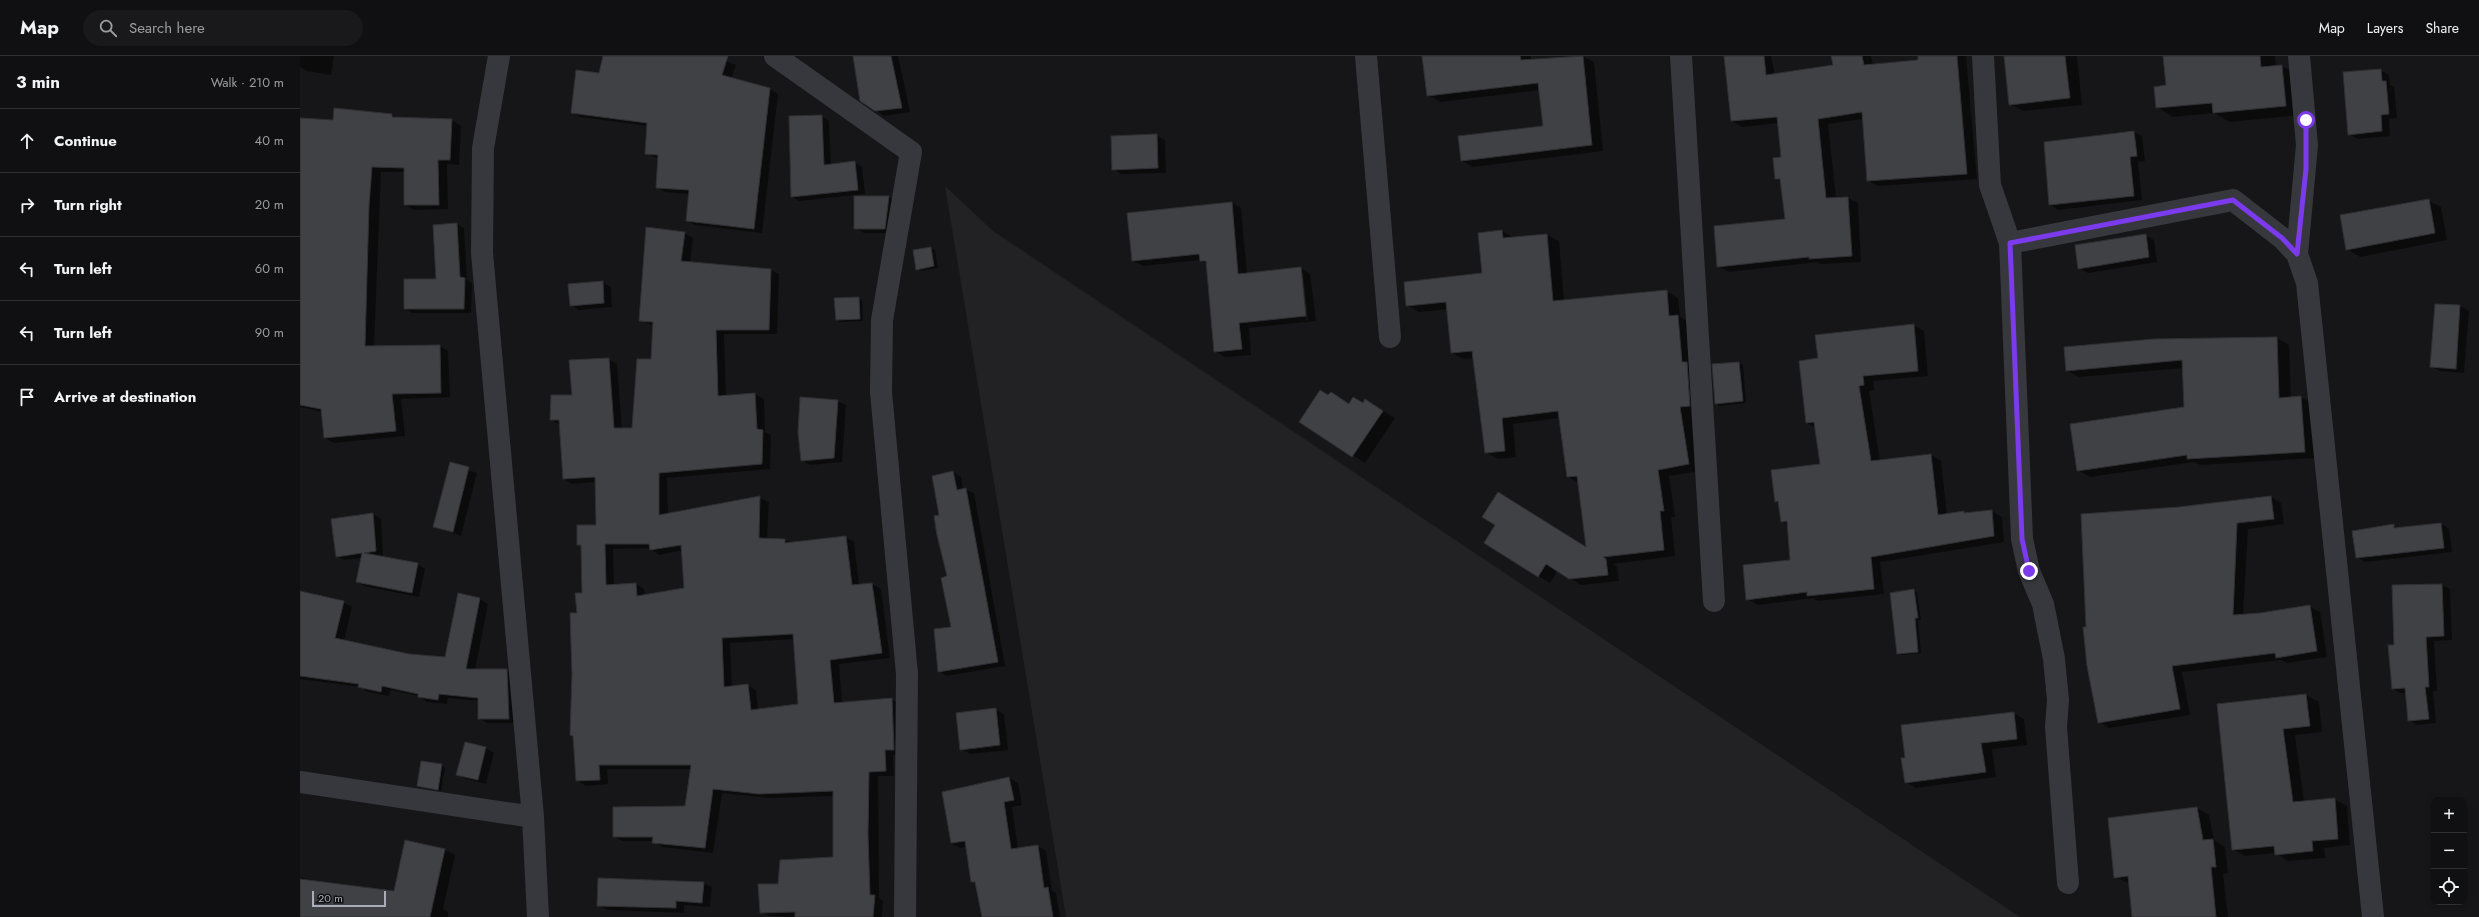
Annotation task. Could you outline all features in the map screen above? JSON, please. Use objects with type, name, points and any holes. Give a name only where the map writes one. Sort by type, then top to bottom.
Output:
[{"type":"street","points":[[498,56],[483,148],[482,253],[533,817],[538,917]]},
{"type":"street","points":[[775,56],[911,152],[882,320],[881,392],[907,674],[905,917]]},
{"type":"street","points":[[1366,56],[1390,337]]},
{"type":"street","points":[[1681,56],[1714,601]]},
{"type":"street","points":[[1983,56],[1990,185],[2010,243],[2022,539],[2029,571],[2043,604],[2054,659],[2058,700],[2056,727],[2068,883]]},
{"type":"street","points":[[2297,254],[2307,145],[2299,56]]},
{"type":"street","points":[[2010,243],[2233,200],[2282,238],[2297,254],[2307,283],[2373,917]]},
{"type":"street","points":[[300,782],[533,817]]},
{"type":"shaded area","points":[[945,186],[993,231],[2020,917],[1066,917]]},
{"type":"building","points":[[603,56],[728,56],[722,75],[770,88],[754,229],[686,221],[689,190],[656,188],[658,155],[645,154],[647,123],[571,113],[576,70],[599,73]]},
{"type":"building","points":[[853,56],[891,56],[902,108],[875,111],[860,101]]},
{"type":"building","points":[[1422,56],[1520,56],[1521,60],[1583,56],[1592,145],[1461,161],[1458,136],[1543,126],[1538,83],[1427,96]]},
{"type":"building","points":[[1724,56],[1764,56],[1766,75],[1833,65],[1831,56],[1862,56],[1864,65],[1918,60],[1918,56],[1957,56],[1967,174],[1867,181],[1862,112],[1818,119],[1826,198],[1848,197],[1852,256],[1809,259],[1809,257],[1717,267],[1714,226],[1785,219],[1780,179],[1775,179],[1773,158],[1781,157],[1777,117],[1731,121]]},
{"type":"building","points":[[2004,56],[2065,56],[2070,98],[2009,105]]},
{"type":"building","points":[[2163,56],[2260,56],[2261,67],[2282,65],[2286,106],[2213,113],[2212,103],[2156,108],[2154,87],[2166,85]]},
{"type":"building","points":[[2381,69],[2382,81],[2386,81],[2389,114],[2381,115],[2382,131],[2348,135],[2343,72]]},
{"type":"building","points":[[334,108],[392,114],[392,117],[452,119],[450,160],[438,160],[439,205],[404,205],[404,168],[372,167],[369,206],[365,346],[440,345],[441,393],[392,394],[396,431],[324,438],[321,409],[300,405],[300,118],[333,120]]},
{"type":"building","points":[[822,115],[824,165],[855,161],[858,190],[791,197],[789,116]]},
{"type":"building","points":[[2134,131],[2137,156],[2130,157],[2134,196],[2049,205],[2044,142]]},
{"type":"building","points":[[1157,134],[1158,168],[1112,170],[1111,136]]},
{"type":"building","points":[[854,196],[889,196],[885,229],[854,229]]},
{"type":"building","points":[[2429,199],[2435,233],[2346,250],[2340,215]]},
{"type":"building","points":[[1232,202],[1238,274],[1301,267],[1306,316],[1239,323],[1242,349],[1214,352],[1206,261],[1200,261],[1199,254],[1132,261],[1127,213]]},
{"type":"building","points":[[457,223],[460,277],[465,278],[464,309],[404,309],[404,279],[436,279],[433,225]]},
{"type":"building","points":[[646,227],[685,232],[681,261],[771,269],[769,330],[716,330],[718,396],[755,393],[757,429],[763,430],[762,464],[659,473],[659,515],[760,496],[759,538],[785,539],[785,543],[846,536],[852,585],[872,583],[882,653],[830,660],[834,703],[892,698],[894,750],[885,750],[886,771],[869,772],[868,835],[870,895],[875,895],[873,917],[795,917],[795,912],[760,913],[758,884],[778,884],[780,860],[833,857],[833,791],[759,794],[713,789],[705,848],[652,843],[653,837],[613,837],[613,807],[685,806],[691,765],[599,765],[600,780],[576,781],[573,736],[570,735],[572,674],[570,613],[577,613],[575,593],[582,593],[581,545],[577,545],[577,525],[596,525],[595,477],[563,479],[559,420],[550,420],[551,395],[572,395],[569,360],[609,358],[614,428],[632,428],[637,359],[651,359],[653,322],[639,321]],"holes":[[[605,544],[649,544],[650,550],[681,545],[684,588],[637,596],[636,583],[606,585]],[[793,634],[798,704],[751,710],[748,684],[724,687],[722,638]]]},
{"type":"building","points":[[1502,230],[1503,238],[1547,234],[1553,301],[1667,290],[1669,316],[1678,315],[1682,362],[1687,362],[1690,406],[1680,407],[1689,464],[1658,470],[1664,511],[1660,511],[1664,550],[1603,557],[1606,559],[1608,575],[1569,579],[1546,564],[1538,577],[1484,543],[1495,525],[1482,517],[1498,492],[1586,547],[1577,476],[1567,477],[1558,411],[1502,418],[1505,451],[1485,453],[1472,351],[1451,353],[1446,302],[1406,306],[1404,282],[1482,273],[1478,233]]},
{"type":"building","points":[[2146,234],[2149,257],[2078,269],[2075,245]]},
{"type":"building","points":[[931,247],[934,266],[916,270],[913,250]]},
{"type":"building","points":[[603,281],[604,303],[570,306],[568,284]]},
{"type":"building","points":[[859,297],[860,319],[836,320],[834,298]]},
{"type":"building","points":[[2435,304],[2460,305],[2456,369],[2430,367]]},
{"type":"building","points":[[1914,324],[1918,371],[1863,376],[1864,385],[1859,386],[1871,461],[1931,454],[1938,515],[1964,511],[1964,513],[1992,510],[1994,536],[1871,557],[1874,589],[1807,596],[1807,592],[1746,600],[1743,565],[1790,560],[1787,521],[1781,522],[1778,501],[1775,502],[1771,470],[1820,464],[1814,422],[1806,423],[1799,361],[1818,358],[1815,335]]},
{"type":"building","points":[[2277,337],[2279,398],[2301,396],[2305,452],[2187,459],[2187,455],[2077,471],[2070,424],[2184,407],[2182,360],[2066,371],[2064,347],[2154,339]]},
{"type":"building","points":[[1739,362],[1743,401],[1715,404],[1712,364]]},
{"type":"building","points":[[1320,390],[1328,395],[1331,392],[1349,404],[1353,397],[1363,403],[1365,399],[1383,411],[1352,457],[1299,422]]},
{"type":"building","points":[[800,397],[838,400],[834,458],[801,461],[798,432]]},
{"type":"building","points":[[450,462],[469,467],[453,532],[433,527]]},
{"type":"building","points":[[953,471],[957,490],[966,488],[998,662],[938,672],[934,629],[951,627],[941,578],[947,576],[934,516],[939,515],[932,476]]},
{"type":"building","points":[[2271,496],[2274,519],[2237,523],[2233,615],[2260,613],[2310,605],[2317,651],[2276,658],[2275,653],[2172,666],[2180,709],[2098,723],[2087,666],[2083,627],[2086,627],[2081,514],[2179,507]]},
{"type":"building","points":[[373,513],[376,551],[364,553],[418,563],[412,593],[356,582],[362,553],[336,557],[331,519]]},
{"type":"building","points":[[2441,523],[2444,548],[2356,558],[2352,531],[2394,524],[2394,528]]},
{"type":"building","points":[[2442,584],[2444,636],[2426,637],[2429,687],[2425,687],[2429,719],[2408,721],[2405,688],[2392,689],[2388,645],[2394,645],[2392,585]]},
{"type":"building","points":[[1914,589],[1918,618],[1915,618],[1918,652],[1897,654],[1890,593]]},
{"type":"building","points":[[300,591],[344,601],[335,638],[409,654],[445,657],[458,593],[480,598],[466,669],[507,669],[509,719],[478,719],[478,698],[439,694],[438,700],[418,697],[418,694],[382,686],[381,692],[358,687],[359,684],[300,676]]},
{"type":"building","points":[[2306,694],[2310,726],[2283,729],[2293,802],[2335,798],[2338,839],[2312,841],[2313,851],[2275,855],[2274,846],[2232,850],[2217,704]]},
{"type":"building","points":[[996,708],[1000,745],[960,750],[956,713]]},
{"type":"building","points":[[2014,712],[2017,739],[1981,743],[1986,772],[1905,783],[1901,758],[1905,758],[1901,725]]},
{"type":"building","points":[[465,742],[486,747],[478,780],[456,775]]},
{"type":"building","points":[[421,761],[442,764],[438,790],[417,786]]},
{"type":"building","points":[[1009,777],[1014,800],[1004,802],[1011,849],[1038,845],[1044,888],[1048,887],[1053,917],[982,917],[975,882],[971,882],[965,841],[951,843],[942,792]]},
{"type":"building","points":[[2197,807],[2203,840],[2213,839],[2216,867],[2211,867],[2216,917],[2132,917],[2128,876],[2114,878],[2108,818]]},
{"type":"building","points":[[405,840],[445,849],[430,917],[300,917],[300,879],[394,891]]},
{"type":"building","points":[[598,878],[704,882],[702,903],[676,901],[676,908],[597,906]]},
{"type":"route","points":[[2029,571],[2022,539],[2010,243],[2233,200],[2282,238],[2297,254],[2306,169],[2306,120]]}]
